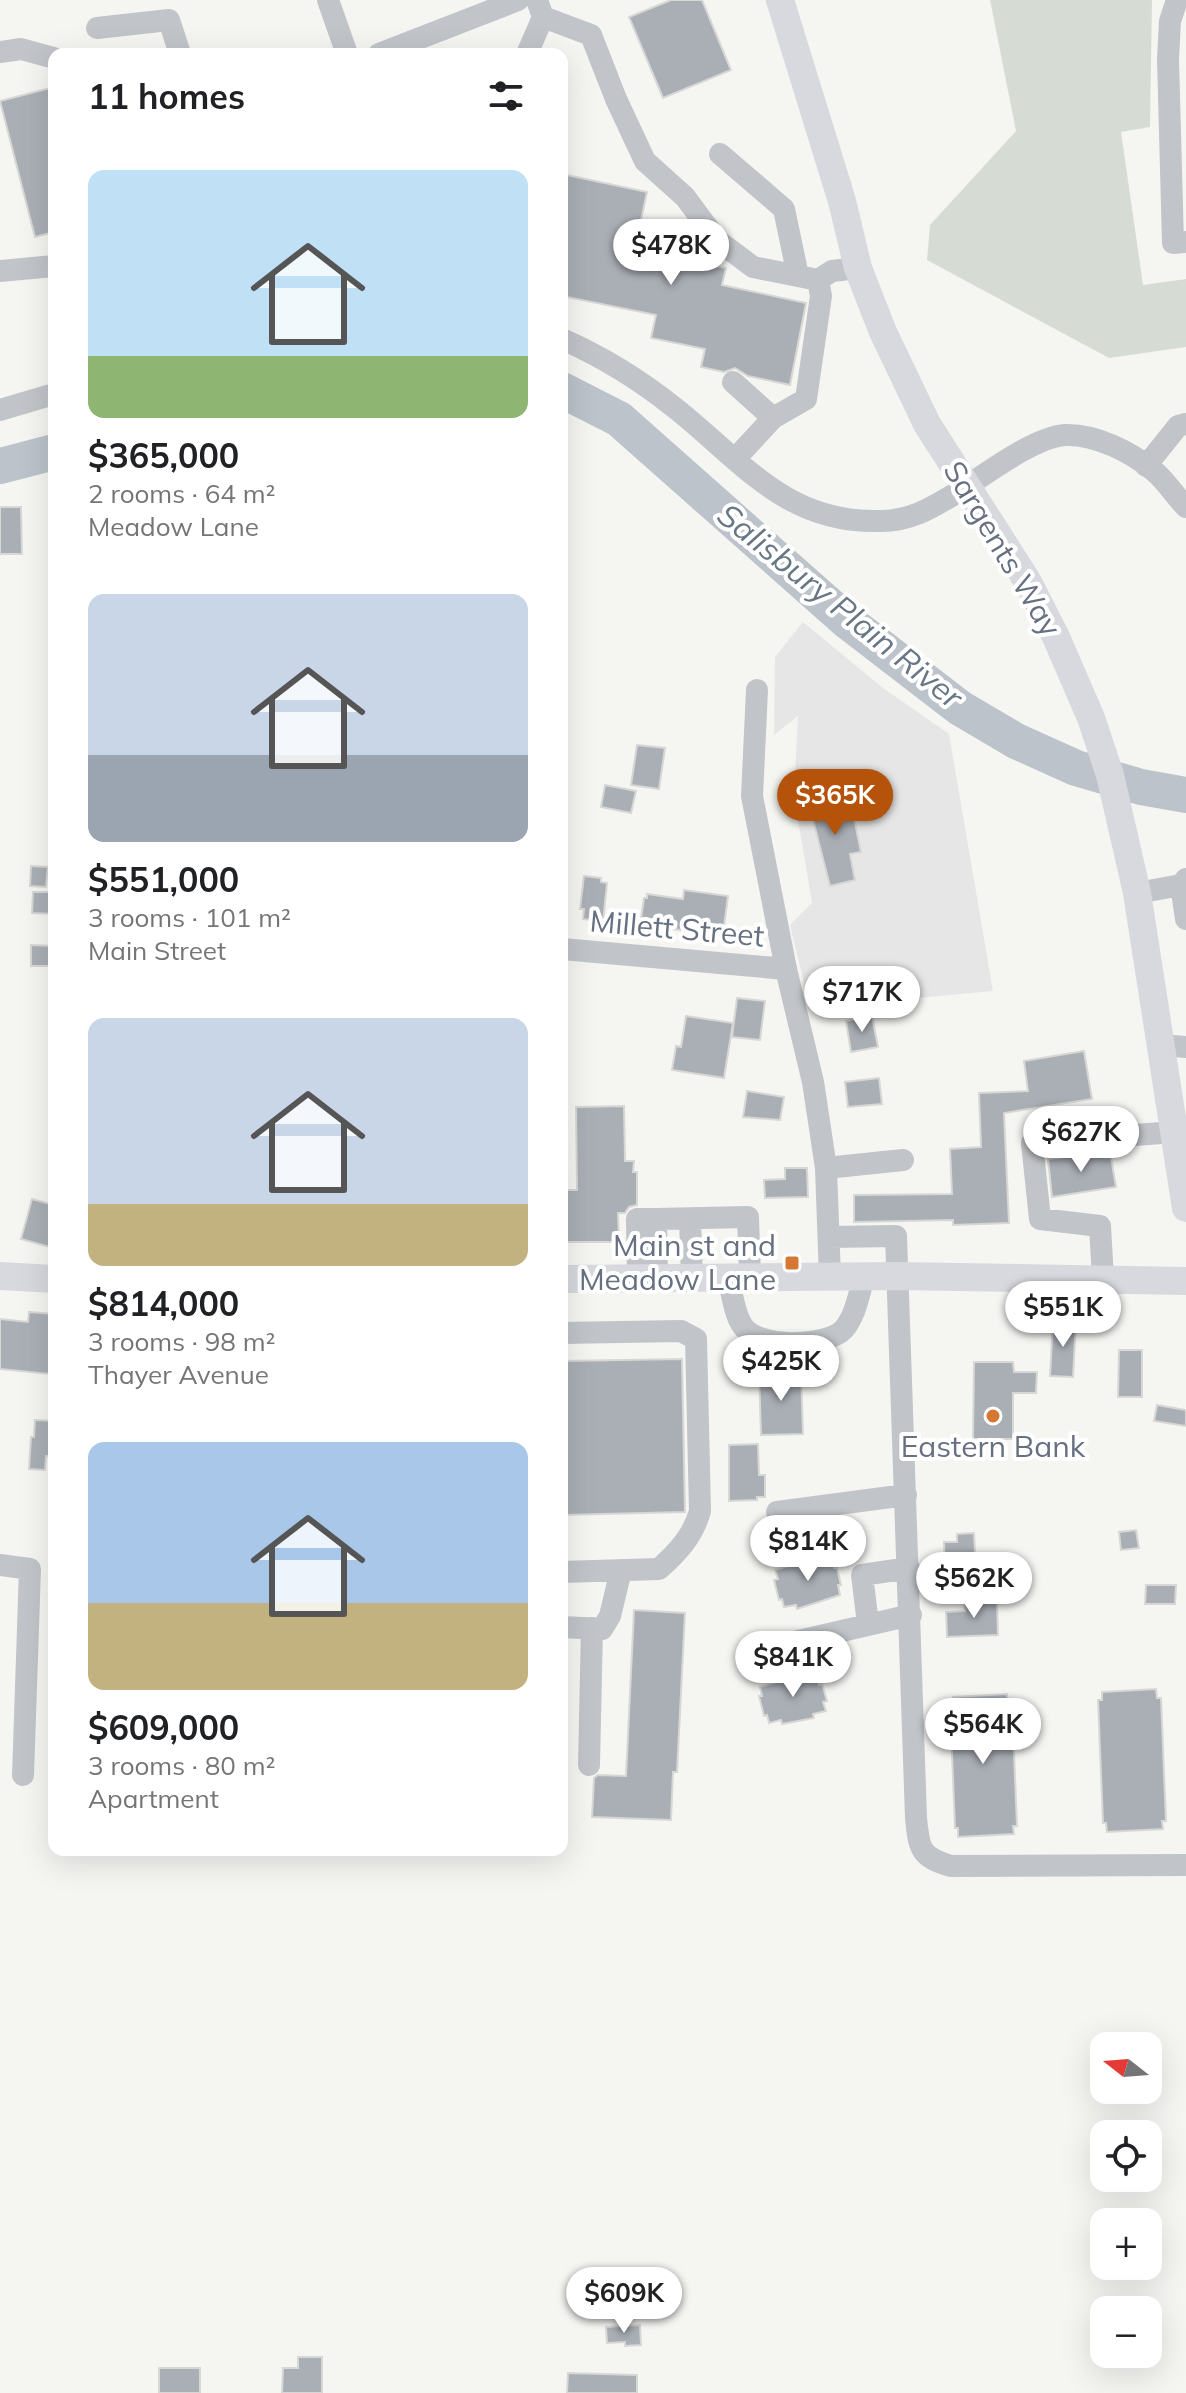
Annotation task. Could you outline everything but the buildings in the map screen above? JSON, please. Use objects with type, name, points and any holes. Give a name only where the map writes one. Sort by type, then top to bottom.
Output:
[{"type":"main road","name":"Sargents Way","points":[[780,0],[842,201],[858,268],[904,381],[927,424],[1028,582],[1091,718],[1110,775],[1173,1046],[1174,1132],[1186,1208]]},
{"type":"main road","points":[[0,1276],[48,1279]]},
{"type":"main road","points":[[568,1279],[898,1276],[1186,1281]]},
{"type":"street","points":[[328,0],[345,48]]},
{"type":"street","points":[[394,48],[518,0]]},
{"type":"street","points":[[1177,0],[1170,21],[1168,59],[1173,243],[1186,242]]},
{"type":"street","points":[[529,48],[540,9],[591,35],[645,161],[685,197],[717,240],[753,267],[812,284],[832,271],[858,268]]},
{"type":"street","points":[[97,28],[169,20],[178,48]]},
{"type":"street","points":[[0,52],[21,49],[48,56]]},
{"type":"street","points":[[720,154],[784,209],[812,284],[806,399],[773,418],[735,459]]},
{"type":"street","points":[[2,264],[48,266]]},
{"type":"street","points":[[568,342],[631,374],[780,495],[814,512],[836,518],[882,522],[919,515],[1030,447],[1064,435],[1097,441],[1129,454],[1156,473],[1186,507]]},
{"type":"street","points":[[733,382],[773,418]]},
{"type":"street","points":[[0,410],[48,396]]},
{"type":"street","points":[[1146,466],[1183,429]]},
{"type":"street","points":[[757,690],[752,796],[786,969],[813,1082],[826,1168],[830,1277]]},
{"type":"street","points":[[1137,893],[1184,882],[1186,919]]},
{"type":"street","name":"Millett Street","points":[[568,950],[786,969]]},
{"type":"street","points":[[1103,1279],[1100,1226],[1040,1219],[1032,1143],[1174,1132]]},
{"type":"street","points":[[826,1168],[903,1160]]},
{"type":"street","points":[[648,1279],[656,1219],[748,1217],[739,1278],[741,1325],[751,1336],[766,1342],[797,1342],[834,1337],[844,1329],[851,1318],[864,1277]]},
{"type":"street","points":[[690,1219],[692,1278]]},
{"type":"street","points":[[830,1237],[896,1236],[916,1818],[923,1850],[930,1860],[951,1866],[1186,1865]]},
{"type":"street","points":[[568,1333],[681,1331],[696,1339],[700,1511],[696,1526],[681,1549],[659,1569],[568,1572]]},
{"type":"street","points":[[777,1512],[906,1495]]},
{"type":"street","points":[[0,1565],[30,1569],[23,1775]]},
{"type":"street","points":[[868,1624],[862,1575],[909,1568]]},
{"type":"street","points":[[568,1627],[602,1629],[610,1616],[621,1570]]},
{"type":"street","points":[[790,1643],[911,1615]]},
{"type":"street","points":[[589,1765],[592,1628]]},
{"type":"shaded area","points":[[990,0],[1152,0],[1150,127],[1121,132],[1143,285],[1186,279],[1186,347],[1109,358],[927,260],[930,225],[1016,131]]},
{"type":"shaded area","points":[[803,622],[883,688],[949,734],[993,991],[810,1008],[790,925],[812,903],[794,796],[798,716],[774,735],[775,657]]},
{"type":"waterway","name":"Salisbury Plain River","points":[[568,393],[619,419],[847,621],[960,708],[1016,741],[1076,768],[1141,787],[1186,795]]},
{"type":"waterway","name":"Salisbury Plain River","points":[[0,466],[48,454]]},
{"type":"place","name":"Main st and Meadow Lane","points":[[792,1263]]},
{"type":"place","name":"Eastern Bank","points":[[993,1416]]}]
